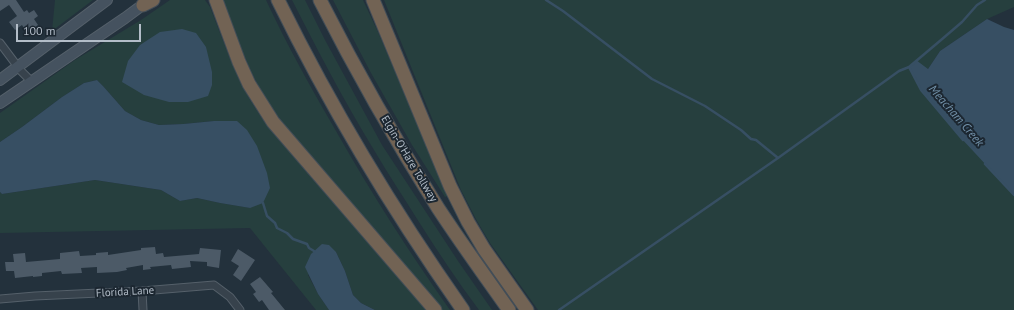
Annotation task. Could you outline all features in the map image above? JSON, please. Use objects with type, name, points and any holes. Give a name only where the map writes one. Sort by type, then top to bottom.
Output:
[{"type":"highway","points":[[278,0],[313,68],[361,154],[425,255],[463,310]]},
{"type":"highway","name":"Elgin-O'Hare Tollway","points":[[320,0],[361,77],[402,149],[439,209],[509,310]]},
{"type":"highway","points":[[373,0],[450,186],[468,222],[484,249],[527,310]]},
{"type":"highway","points":[[215,2],[249,84],[273,122],[435,310]]},
{"type":"main road","points":[[0,80],[107,0]]},
{"type":"main road","points":[[0,103],[149,2]]},
{"type":"street","points":[[0,43],[18,67],[32,82]]},
{"type":"street","name":"Florida Lane","points":[[0,299],[142,291],[214,285],[230,297],[240,310]]},
{"type":"street","points":[[142,291],[143,310]]},
{"type":"green space","points":[[55,0],[93,0],[52,31]]},
{"type":"green space","points":[[170,0],[205,0],[210,7],[243,87],[266,124],[426,310],[375,310],[361,303],[353,295],[345,271],[336,252],[308,275],[318,294],[329,310],[316,310],[250,228],[0,233],[0,192],[2,194],[95,180],[161,190],[180,201],[197,198],[250,208],[237,121],[159,125],[141,120],[125,111],[97,80],[84,83],[62,97],[0,142],[0,113],[75,60],[141,20]]},
{"type":"green space","points":[[222,0],[266,0],[300,66],[363,177],[405,244],[450,310],[441,310],[275,113],[254,78]]},
{"type":"green space","points":[[292,0],[305,0],[382,145],[492,310],[479,310],[426,233],[352,113]]},
{"type":"green space","points":[[333,0],[363,0],[448,196],[445,197],[412,145],[371,73]]},
{"type":"green space","points":[[384,0],[1014,0],[1014,7],[987,19],[940,51],[928,69],[1014,195],[1014,310],[538,310],[490,243],[461,190]]},
{"type":"water","points":[[987,19],[1014,30],[1014,195],[961,138],[921,90],[909,67],[916,60],[928,69],[940,51]]},
{"type":"water","points":[[182,29],[196,33],[206,47],[212,72],[212,85],[208,96],[188,102],[169,102],[144,95],[122,82],[128,61],[140,45],[160,32]]},
{"type":"water","points":[[97,80],[125,111],[141,120],[159,125],[237,121],[247,130],[257,146],[267,173],[270,188],[263,203],[250,208],[197,198],[180,201],[161,190],[95,180],[2,194],[0,192],[0,142],[62,97],[84,83]]},
{"type":"water","points":[[322,244],[329,245],[336,252],[345,271],[353,295],[361,303],[375,310],[329,310],[318,294],[305,267],[311,254]]},
{"type":"building","points":[[0,0],[16,0],[24,12],[27,10],[29,13],[34,10],[38,16],[34,19],[38,25],[27,33],[22,25],[15,30],[9,22],[17,16],[9,5],[0,11]]},
{"type":"building","points":[[155,247],[156,254],[163,253],[164,257],[199,254],[200,248],[221,250],[219,268],[207,266],[207,262],[190,261],[191,267],[172,269],[171,265],[150,267],[151,269],[143,270],[143,265],[126,268],[127,270],[117,272],[97,273],[97,267],[81,268],[82,273],[62,274],[61,271],[42,273],[42,276],[15,278],[14,271],[6,271],[5,262],[14,262],[13,254],[25,253],[26,262],[60,259],[60,253],[79,251],[80,256],[96,255],[96,253],[108,252],[108,255],[141,250],[141,248]]},
{"type":"building","points":[[238,249],[255,260],[241,281],[233,275],[239,266],[231,261]]},
{"type":"building","points":[[260,277],[273,292],[271,293],[285,310],[269,310],[262,300],[259,302],[253,294],[256,292],[250,284]]},
{"type":"waterway","points":[[546,0],[563,11],[652,79],[705,106],[741,130],[751,139],[756,140],[778,158]]},
{"type":"waterway","points":[[559,310],[778,158],[899,71],[909,67],[962,22],[977,5],[985,0]]},
{"type":"waterway","name":"Meacham Creek","points":[[909,67],[921,90],[963,140]]},
{"type":"waterway","name":"Meacham Creek","points":[[985,164],[1014,195]]},
{"type":"waterway","points":[[263,203],[267,216],[275,223],[277,228],[287,233],[293,239],[307,244],[309,248],[314,251]]}]
